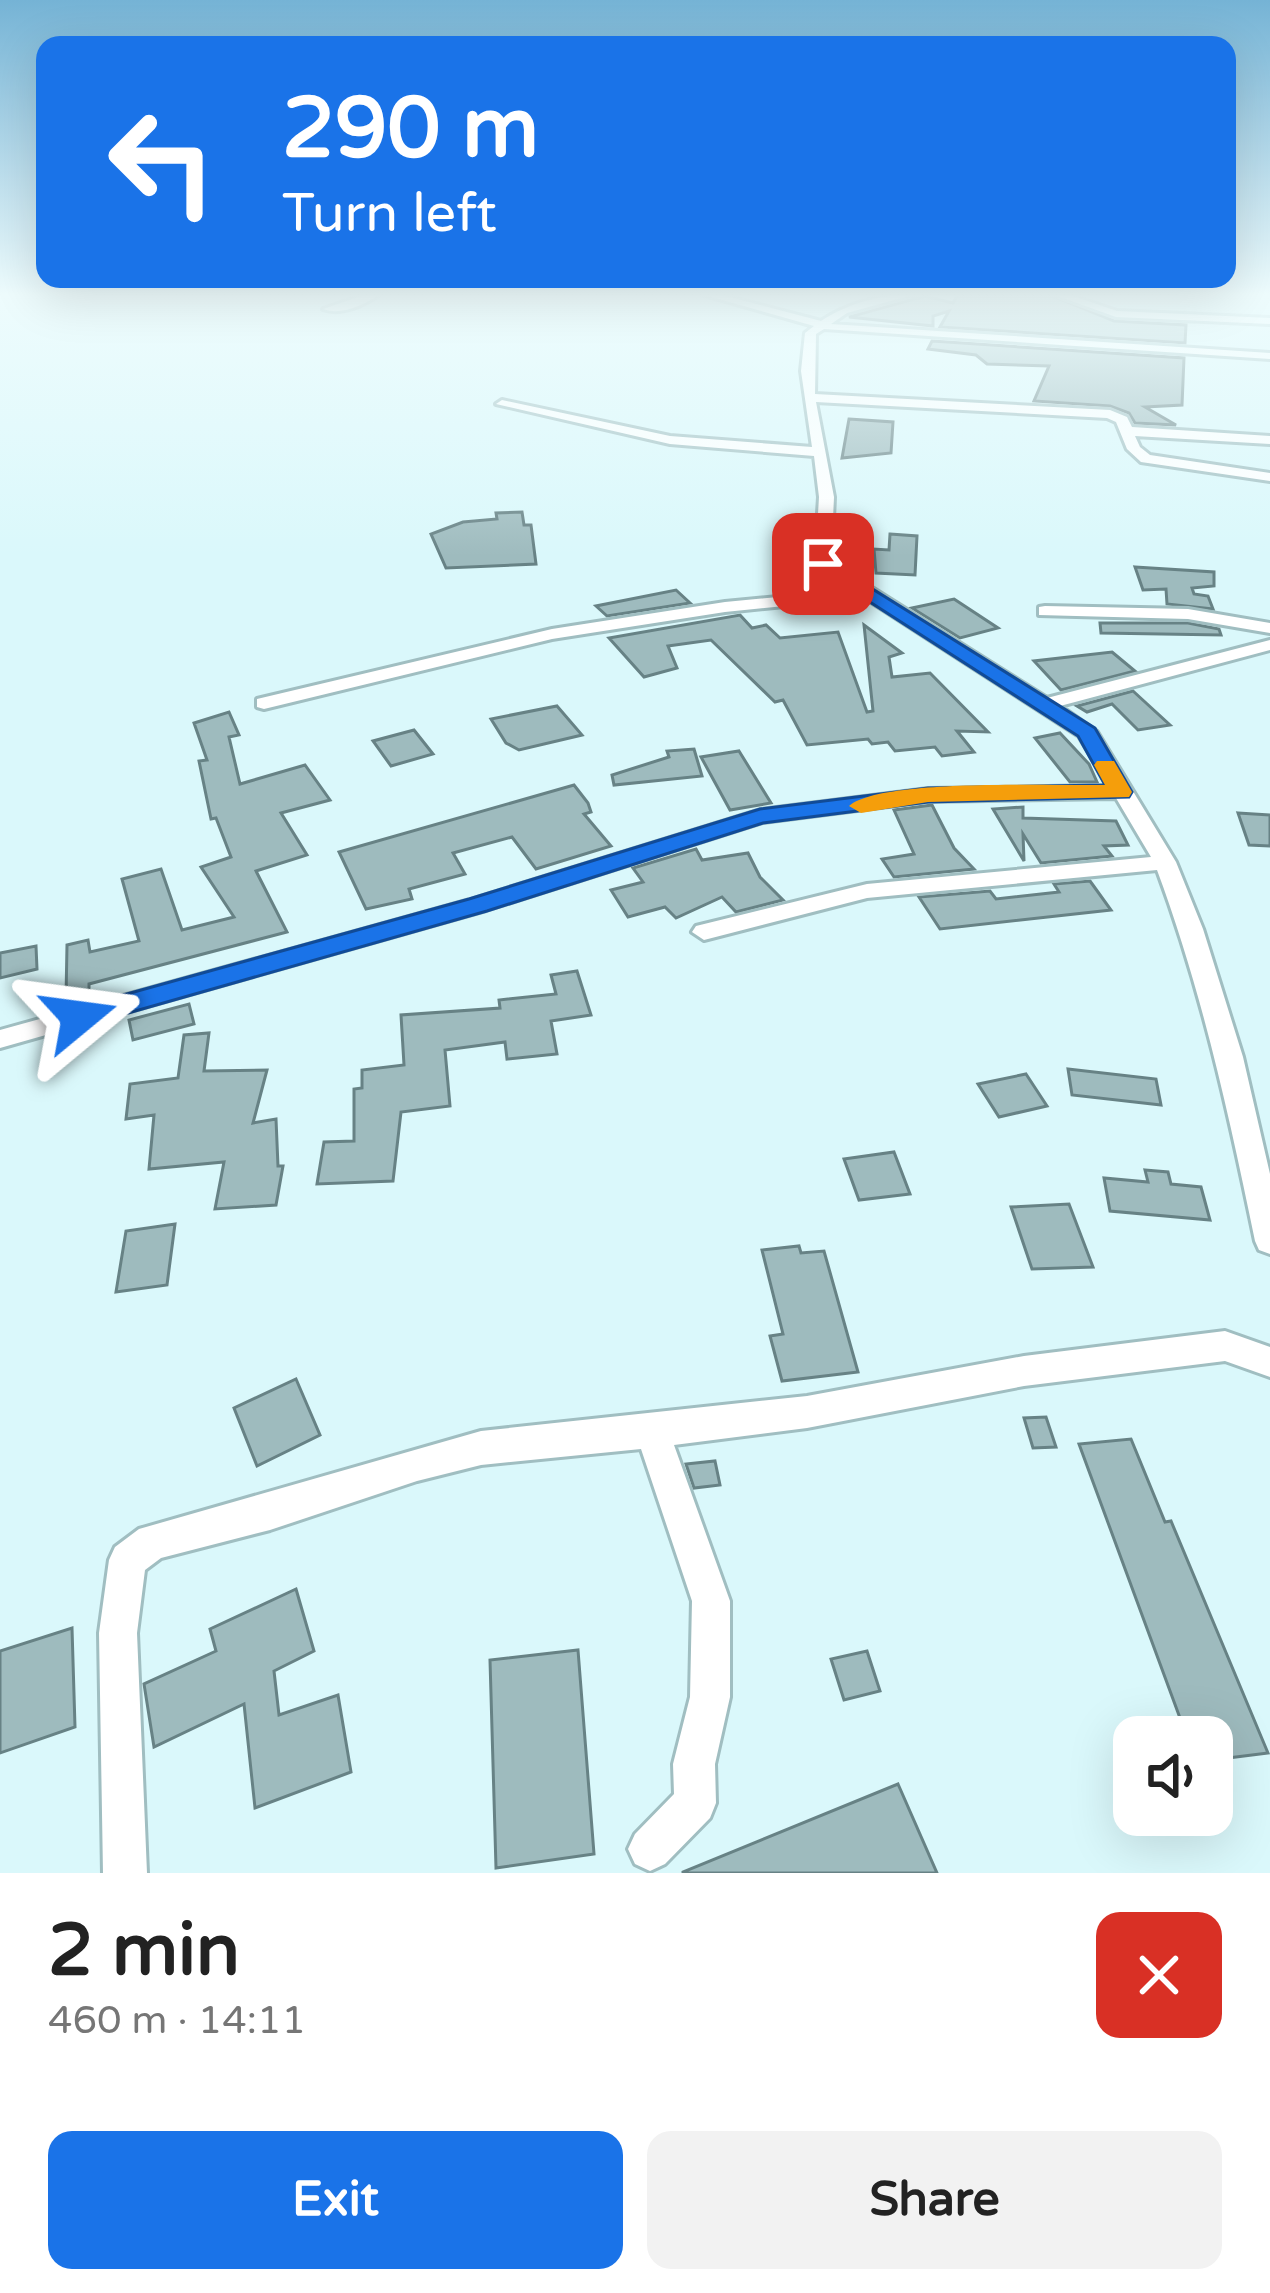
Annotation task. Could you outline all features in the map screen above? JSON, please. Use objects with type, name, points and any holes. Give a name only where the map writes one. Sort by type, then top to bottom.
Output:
[{"type":"street","points":[[809,381],[827,490],[820,543],[823,564],[1087,732],[1165,862],[1230,1058],[1270,1241]]},
{"type":"street","points":[[810,398],[1110,414],[1146,459],[1270,477]]},
{"type":"street","points":[[502,404],[670,440],[820,452]]},
{"type":"street","points":[[1126,430],[1270,440]]},
{"type":"street","points":[[264,703],[552,634],[724,607],[868,593]]},
{"type":"street","points":[[1045,611],[1188,614],[1270,628]]},
{"type":"street","points":[[1046,704],[1270,645]]},
{"type":"street","points":[[0,1039],[478,905],[760,816],[928,795],[1120,792]]},
{"type":"street","points":[[704,932],[868,891],[1165,862]]},
{"type":"street","points":[[125,1873],[118,1633],[128,1560],[152,1542],[482,1448],[807,1412],[1024,1371],[1225,1346],[1270,1362]]},
{"type":"street","points":[[650,1849],[694,1803],[694,1764],[710,1697],[711,1620],[711,1600],[652,1432]]},
{"type":"building","points":[[1042,381],[1183,381],[1182,405],[1145,407],[1176,425],[1135,423],[1129,413],[1110,406],[1034,401]]},
{"type":"building","points":[[849,419],[893,422],[891,453],[842,458]]},
{"type":"building","points":[[522,512],[524,525],[531,525],[536,564],[446,568],[431,534],[463,522],[497,519],[496,513]]},
{"type":"building","points":[[890,534],[917,536],[915,575],[876,573],[874,549],[889,550]]},
{"type":"building","points":[[1135,567],[1214,572],[1214,586],[1192,588],[1194,594],[1208,596],[1213,609],[1167,604],[1166,589],[1143,590]]},
{"type":"building","points":[[676,590],[690,603],[607,616],[596,606]]},
{"type":"building","points":[[954,599],[998,628],[960,638],[912,608]]},
{"type":"building","points":[[740,615],[752,628],[766,625],[780,638],[838,632],[867,712],[873,711],[864,625],[902,653],[889,657],[892,677],[930,673],[988,732],[957,731],[974,752],[942,756],[935,747],[895,751],[888,742],[872,744],[868,739],[807,745],[783,700],[775,702],[711,640],[668,646],[677,668],[644,677],[609,638]]},
{"type":"building","points":[[1100,623],[1188,623],[1219,629],[1221,635],[1101,633]]},
{"type":"building","points":[[1112,652],[1135,671],[1061,690],[1034,661]]},
{"type":"building","points":[[1133,691],[1170,725],[1138,730],[1112,704],[1087,712],[1077,706]]},
{"type":"building","points":[[557,706],[582,735],[519,750],[506,743],[491,719]]},
{"type":"building","points":[[229,712],[239,735],[229,737],[240,784],[305,765],[330,800],[281,813],[307,855],[256,871],[287,932],[89,984],[89,994],[66,998],[67,945],[88,940],[90,952],[139,941],[122,879],[161,869],[182,930],[234,917],[201,867],[231,857],[216,818],[211,819],[199,761],[207,760],[194,723]]},
{"type":"building","points":[[414,730],[433,754],[391,766],[373,741]]},
{"type":"building","points":[[1060,733],[1089,764],[1097,782],[1070,782],[1035,738]]},
{"type":"building","points":[[694,749],[702,776],[614,785],[612,775],[669,757],[667,751]]},
{"type":"building","points":[[739,751],[771,803],[730,810],[701,757]]},
{"type":"building","points":[[574,785],[588,803],[591,812],[584,814],[611,846],[536,869],[512,837],[453,853],[465,874],[409,889],[412,899],[366,909],[339,852]]},
{"type":"building","points":[[932,805],[954,848],[974,869],[894,877],[882,859],[914,854],[894,810]]},
{"type":"building","points":[[1023,807],[1023,818],[1116,821],[1128,845],[1104,846],[1112,856],[1041,863],[1023,834],[1024,861],[993,809]]},
{"type":"building","points":[[1238,813],[1270,815],[1270,846],[1249,845]]},
{"type":"building","points":[[696,849],[702,860],[748,853],[760,877],[783,900],[736,912],[722,897],[676,918],[665,907],[628,917],[611,890],[643,882],[633,868]]},
{"type":"building","points":[[1090,881],[1111,910],[940,929],[919,897],[990,891],[996,899],[1059,892],[1054,884]]},
{"type":"building","points":[[36,946],[37,969],[0,978],[0,953]]},
{"type":"building","points":[[577,971],[591,1015],[551,1021],[557,1054],[507,1059],[505,1042],[445,1050],[450,1106],[401,1112],[393,1181],[317,1184],[324,1142],[354,1141],[354,1089],[362,1088],[362,1070],[404,1065],[401,1015],[500,1008],[499,1000],[556,994],[551,975]]},
{"type":"building","points":[[189,1004],[194,1024],[133,1040],[129,1020]]},
{"type":"building","points":[[209,1033],[204,1071],[267,1070],[253,1123],[276,1119],[278,1166],[283,1166],[276,1205],[215,1209],[224,1162],[149,1169],[154,1115],[126,1119],[130,1084],[178,1078],[184,1035]]},
{"type":"building","points":[[1068,1069],[1156,1079],[1161,1105],[1072,1095]]},
{"type":"building","points":[[1026,1074],[1047,1106],[999,1117],[978,1084]]},
{"type":"building","points":[[894,1152],[910,1194],[859,1200],[844,1159]]},
{"type":"building","points":[[1145,1170],[1168,1172],[1171,1184],[1201,1187],[1210,1220],[1110,1211],[1104,1178],[1148,1182]]},
{"type":"building","points":[[1069,1204],[1093,1267],[1032,1269],[1011,1207]]},
{"type":"building","points":[[175,1224],[167,1285],[116,1292],[126,1231]]},
{"type":"building","points":[[799,1246],[801,1253],[824,1251],[858,1372],[782,1381],[770,1336],[783,1334],[762,1250]]},
{"type":"building","points":[[296,1379],[320,1435],[257,1466],[234,1408]]},
{"type":"building","points":[[1046,1417],[1056,1447],[1033,1448],[1024,1418]]},
{"type":"building","points":[[1131,1439],[1165,1522],[1171,1521],[1268,1753],[1233,1757],[1233,1716],[1179,1716],[1079,1444]]},
{"type":"building","points":[[715,1461],[720,1485],[694,1488],[686,1464]]},
{"type":"building","points":[[296,1589],[314,1651],[274,1671],[279,1715],[338,1695],[351,1772],[255,1808],[244,1704],[154,1747],[144,1684],[216,1651],[210,1629]]},
{"type":"building","points":[[72,1628],[75,1727],[0,1753],[0,1651]]},
{"type":"building","points":[[578,1650],[594,1854],[496,1868],[490,1660]]},
{"type":"building","points":[[867,1651],[880,1691],[844,1700],[831,1659]]},
{"type":"building","points":[[898,1784],[937,1873],[683,1873],[683,1872]]},
{"type":"slow traffic","points":[[861,806],[928,795],[1120,792],[1106,765]]},
{"type":"route","points":[[79,1017],[478,905],[700,831],[760,816],[928,795],[1120,792],[1087,732],[823,564]]}]
